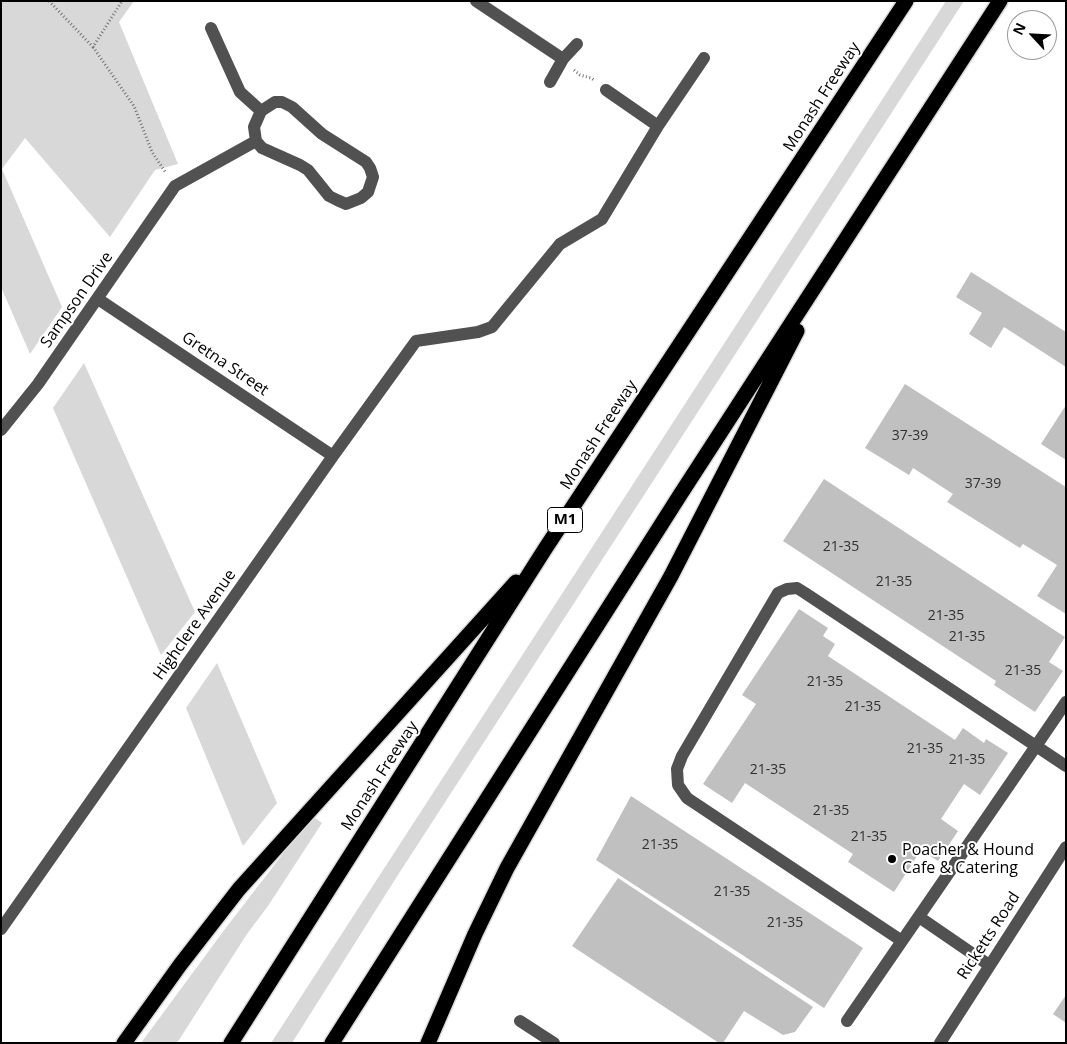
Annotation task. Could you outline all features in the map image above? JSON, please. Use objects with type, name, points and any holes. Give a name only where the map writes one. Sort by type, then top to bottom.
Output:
[{"type":"highway","name":"Monash Freeway","points":[[230,1043],[545,550],[906,1]]},
{"type":"highway","points":[[332,1043],[675,503],[1000,1]]},
{"type":"highway","points":[[428,1043],[475,934],[507,868],[671,576],[833,260]]},
{"type":"highway","points":[[124,1043],[180,965],[240,889],[545,550]]},
{"type":"street","points":[[476,1],[563,59]]},
{"type":"street","points":[[210,28],[240,92],[261,111]]},
{"type":"street","points":[[550,82],[563,59],[577,44]]},
{"type":"street","points":[[606,90],[658,126],[704,58]]},
{"type":"street","points":[[275,102],[282,102],[292,107],[322,134],[366,162],[373,177],[368,192],[361,198],[346,204],[329,196],[308,170],[262,148],[256,141],[254,127],[261,111],[275,102]]},
{"type":"street","name":"Highclere Avenue","points":[[1,929],[416,341],[478,332],[492,326],[560,244],[602,219],[658,126]]},
{"type":"street","points":[[175,186],[256,141]]},
{"type":"street","name":"Sampson Drive","points":[[1,430],[38,384],[175,186]]},
{"type":"street","name":"Gretna Street","points":[[98,299],[333,456]]},
{"type":"street","points":[[902,941],[687,798],[678,785],[677,769],[682,756],[778,593],[787,589],[797,588],[1066,766]]},
{"type":"street","points":[[847,1021],[1066,702]]},
{"type":"street","name":"Ricketts Road","points":[[940,1043],[1066,847]]},
{"type":"street","points":[[919,917],[989,965]]},
{"type":"street","points":[[520,1021],[554,1043]]},
{"type":"path","points":[[49,1],[93,47],[134,106],[152,152],[175,186]]},
{"type":"path","points":[[93,47],[122,1]]},
{"type":"path","points":[[563,59],[580,74],[592,78],[606,90]]},
{"type":"shaded area","points":[[1,1],[134,1],[119,22],[178,164],[155,170],[110,237],[25,138],[2,169],[62,307],[30,354],[1,287]]},
{"type":"shaded area","points":[[946,1],[964,1],[396,878],[292,1043],[271,1043]]},
{"type":"shaded area","points":[[84,363],[195,612],[161,655],[53,408]]},
{"type":"shaded area","points":[[217,663],[277,803],[243,846],[186,708]]},
{"type":"shaded area","points":[[312,816],[322,823],[268,906],[247,934],[177,1043],[141,1043],[225,929]]},
{"type":"building","points":[[971,272],[1066,332],[1066,367],[1004,327],[991,348],[969,334],[982,313],[956,297]]},
{"type":"building","points":[[905,384],[1066,487],[1066,614],[1037,596],[1057,565],[1023,544],[1020,548],[947,502],[953,494],[913,468],[909,475],[865,448]]},
{"type":"building","points":[[1066,405],[1066,460],[1041,444]]},
{"type":"building","points":[[824,479],[1065,637],[1049,662],[1063,671],[1035,712],[994,685],[996,681],[783,541]]},
{"type":"building","points":[[799,609],[828,628],[823,636],[835,644],[828,656],[955,740],[963,728],[984,743],[986,739],[1008,753],[980,795],[964,784],[941,819],[958,831],[938,861],[921,850],[894,892],[848,862],[853,854],[745,783],[732,803],[703,784],[756,704],[742,695]]},
{"type":"building","points":[[631,796],[863,948],[824,1008],[596,860]]},
{"type":"building","points":[[618,878],[813,1007],[795,1032],[783,1035],[744,1011],[723,1043],[719,1043],[572,946]]},
{"type":"building","points":[[1066,995],[1066,1023],[1053,1014]]},
{"type":"place","name":"Poacher & Hound Cafe & Catering","points":[[892,859]]}]
